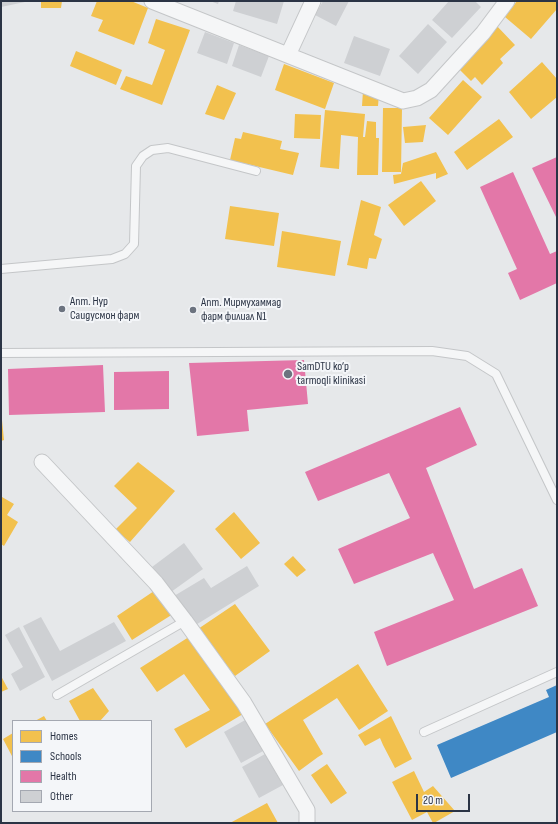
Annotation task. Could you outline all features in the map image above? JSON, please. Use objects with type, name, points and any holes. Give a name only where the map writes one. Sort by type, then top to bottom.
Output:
[{"type":"street","points":[[288,55],[313,1]]},
{"type":"street","points":[[161,3],[403,101],[417,98],[431,90],[483,33],[507,1]]},
{"type":"street","points":[[42,462],[156,582],[186,621],[244,703],[307,810],[307,823]]},
{"type":"lane","points":[[1,270],[112,259],[125,254],[134,244],[136,166],[143,156],[152,150],[168,148],[256,171]]},
{"type":"lane","points":[[1,353],[432,351],[467,356],[496,374],[557,500]]},
{"type":"lane","points":[[57,695],[186,621]]},
{"type":"lane","points":[[424,732],[557,672]]},
{"type":"building: Homes","points":[[41,1],[62,1],[61,8],[41,8]]},
{"type":"building: Homes","points":[[97,1],[131,1],[148,8],[134,45],[98,31],[103,20],[91,16]]},
{"type":"building: Homes","points":[[517,1],[557,1],[557,9],[531,39],[505,17]]},
{"type":"building: Homes","points":[[156,19],[190,30],[162,105],[120,89],[126,76],[152,85],[165,50],[148,43]]},
{"type":"building: Homes","points":[[496,25],[515,45],[500,59],[503,63],[482,85],[475,77],[471,81],[459,69]]},
{"type":"building: Homes","points":[[76,51],[122,70],[116,85],[70,66]]},
{"type":"building: Homes","points":[[542,62],[557,79],[557,97],[531,119],[509,92]]},
{"type":"building: Homes","points":[[284,64],[334,83],[325,109],[275,90]]},
{"type":"building: Homes","points":[[463,80],[482,97],[448,135],[429,118]]},
{"type":"building: Homes","points":[[217,85],[236,93],[224,120],[205,114]]},
{"type":"building: Homes","points":[[363,91],[379,94],[378,106],[362,106]]},
{"type":"building: Homes","points":[[383,108],[402,108],[401,172],[382,172]]},
{"type":"building: Homes","points":[[325,110],[365,114],[363,137],[365,137],[367,121],[376,122],[376,138],[379,138],[378,175],[357,175],[358,137],[341,135],[339,169],[320,167]]},
{"type":"building: Homes","points":[[295,114],[321,115],[320,139],[294,138]]},
{"type":"building: Homes","points":[[499,119],[513,137],[467,170],[454,152]]},
{"type":"building: Homes","points":[[426,125],[423,142],[405,143],[403,127]]},
{"type":"building: Homes","points":[[243,132],[282,141],[280,149],[299,153],[293,175],[230,160],[235,138],[241,139]]},
{"type":"building: Homes","points":[[436,152],[448,174],[436,179],[436,173],[394,184],[393,175],[401,174],[403,163]]},
{"type":"building: Homes","points":[[421,181],[436,201],[404,226],[388,205]]},
{"type":"building: Homes","points":[[361,200],[381,207],[374,235],[382,239],[376,259],[369,258],[367,269],[347,265]]},
{"type":"building: Homes","points":[[230,206],[279,213],[274,246],[225,239]]},
{"type":"building: Homes","points":[[282,231],[341,241],[335,276],[277,267]]},
{"type":"building: Homes","points":[[1,420],[4,440],[1,441]]},
{"type":"building: Homes","points":[[138,462],[175,491],[130,542],[115,530],[137,508],[114,486]]},
{"type":"building: Homes","points":[[2,497],[14,504],[7,515],[18,522],[4,546],[1,544]]},
{"type":"building: Homes","points":[[234,512],[260,543],[241,559],[215,529]]},
{"type":"building: Homes","points":[[293,556],[306,570],[297,577],[284,564]]},
{"type":"building: Homes","points":[[154,591],[173,614],[132,640],[117,616]]},
{"type":"building: Homes","points":[[235,604],[270,651],[235,676],[198,629]]},
{"type":"building: Homes","points":[[192,635],[243,714],[186,748],[174,729],[210,710],[184,674],[157,692],[140,668]]},
{"type":"building: Homes","points":[[358,664],[388,711],[359,730],[337,698],[303,720],[323,754],[299,771],[265,724]]},
{"type":"building: Homes","points":[[1,676],[8,689],[1,692]]},
{"type":"building: Homes","points":[[93,688],[109,711],[101,720],[79,720],[69,701]]},
{"type":"building: Homes","points":[[44,716],[46,720],[37,720]]},
{"type":"building: Homes","points":[[391,716],[412,759],[395,768],[380,738],[365,746],[358,735]]},
{"type":"building: Homes","points":[[12,734],[12,756],[3,739]]},
{"type":"building: Homes","points":[[327,764],[347,793],[331,804],[311,775]]},
{"type":"building: Homes","points":[[414,771],[424,792],[433,786],[455,811],[434,823],[427,812],[412,820],[392,782]]},
{"type":"building: Homes","points":[[267,803],[278,823],[230,823]]},
{"type":"building: Schools","points":[[557,685],[557,732],[451,778],[437,745],[549,697],[546,690]]},
{"type":"building: Health","points":[[557,157],[557,219],[532,168]]},
{"type":"building: Health","points":[[513,172],[550,254],[557,251],[557,283],[520,300],[508,273],[517,269],[480,187]]},
{"type":"building: Health","points":[[304,360],[308,404],[247,410],[249,431],[197,436],[189,363]]},
{"type":"building: Health","points":[[103,365],[105,412],[9,415],[8,369]]},
{"type":"building: Health","points":[[169,371],[169,409],[114,410],[114,372]]},
{"type":"building: Health","points":[[460,407],[477,445],[426,468],[474,589],[522,568],[538,606],[387,666],[374,632],[454,600],[433,553],[354,584],[338,549],[410,518],[389,473],[318,501],[305,472]]},
{"type":"building: Other","points":[[1,1],[25,1],[25,2],[1,7]]},
{"type":"building: Other","points":[[210,1],[219,1],[218,4]]},
{"type":"building: Other","points":[[236,1],[284,1],[277,24],[233,11]]},
{"type":"building: Other","points":[[323,1],[349,1],[336,26],[315,15]]},
{"type":"building: Other","points":[[449,1],[475,1],[481,7],[452,38],[432,20]]},
{"type":"building: Other","points":[[428,24],[447,42],[418,74],[399,56]]},
{"type":"building: Other","points":[[205,32],[234,43],[227,64],[197,53]]},
{"type":"building: Other","points":[[354,36],[390,49],[380,76],[344,63]]},
{"type":"building: Other","points":[[239,45],[269,56],[261,77],[232,66]]},
{"type":"building: Other","points":[[184,543],[203,569],[171,592],[152,567]]},
{"type":"building: Other","points":[[247,566],[259,586],[194,626],[174,596],[204,578],[211,588]]},
{"type":"building: Other","points":[[41,617],[60,651],[114,622],[126,641],[52,681],[23,626]]},
{"type":"building: Other","points":[[19,627],[45,677],[20,691],[11,674],[23,667],[5,635]]},
{"type":"building: Other","points":[[247,719],[265,750],[241,763],[224,732]]},
{"type":"building: Other","points":[[265,754],[283,785],[259,798],[242,767]]},
{"type":"place","name":"Апт. Нур Саидусмон фарм","points":[[62,309]]},
{"type":"place","name":"Апт. Мирмухаммад фарм филиал N1","points":[[193,310]]},
{"type":"place","name":"SamDTU ko‘p tarmoqli klinikasi","points":[[288,374]]}]
